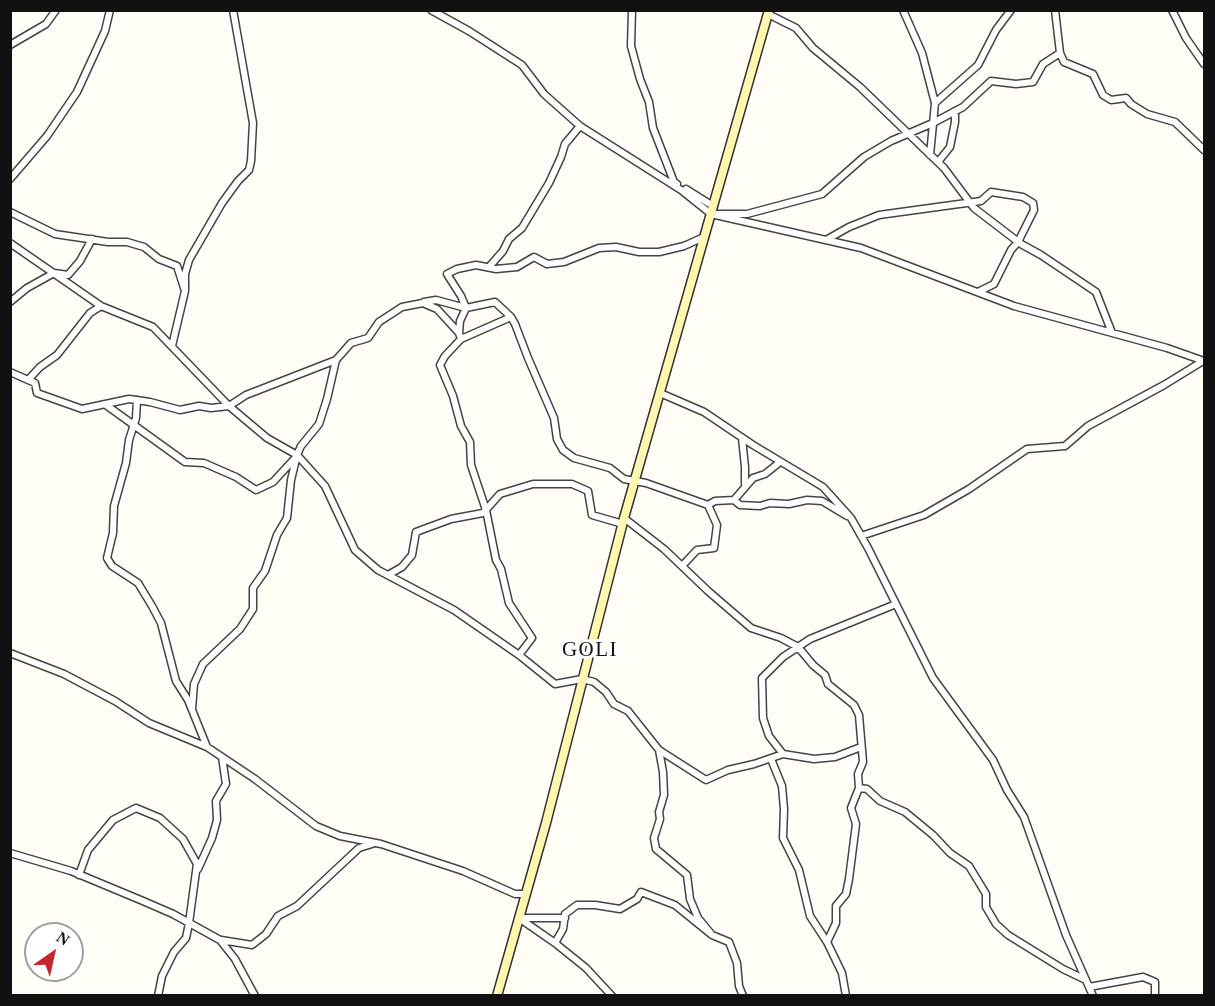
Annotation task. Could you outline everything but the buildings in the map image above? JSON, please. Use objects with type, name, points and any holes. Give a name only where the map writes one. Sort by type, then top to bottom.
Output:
[{"type":"main road","points":[[497,996],[549,812],[623,521],[768,12]]},
{"type":"street","points":[[10,45],[46,24],[56,10]]},
{"type":"street","points":[[10,179],[47,136],[77,92],[105,31],[110,10]]},
{"type":"street","points":[[172,346],[185,291],[185,274],[189,260],[222,203],[249,170],[251,160],[253,123],[233,10]]},
{"type":"street","points":[[431,10],[522,64],[544,94],[580,126],[712,210],[861,248],[1014,306],[1204,361]]},
{"type":"street","points":[[632,10],[631,46],[640,80],[649,102],[653,128],[674,182],[712,210],[747,214],[822,194],[864,157],[891,141],[963,107],[991,81],[1016,84],[1033,82],[1043,64],[1060,53]]},
{"type":"street","points":[[903,10],[922,53],[935,103],[930,154]]},
{"type":"street","points":[[935,103],[978,65],[996,30],[1011,10]]},
{"type":"street","points":[[1055,10],[1060,53],[1064,62],[1093,74],[1102,96],[1111,100],[1126,98],[1147,114],[1175,122],[1204,150]]},
{"type":"street","points":[[1172,10],[1186,38],[1204,64]]},
{"type":"street","points":[[768,12],[796,28],[813,48],[860,87],[938,162],[971,203],[1018,242],[1096,292],[1112,333]]},
{"type":"street","points":[[938,162],[950,147],[955,111]]},
{"type":"street","points":[[489,267],[503,251],[509,239],[522,228],[549,183],[561,157],[564,144],[580,126]]},
{"type":"street","points":[[826,240],[849,227],[879,215],[981,201],[991,192],[1023,197],[1033,203],[1034,210],[994,284],[978,292]]},
{"type":"street","points":[[10,212],[55,234],[108,242],[127,242],[144,247],[159,259],[177,266],[185,291]]},
{"type":"street","points":[[460,336],[460,321],[466,309],[461,296],[447,274],[476,265],[517,267],[534,257],[547,264],[564,262],[599,248],[616,247],[639,252],[659,252],[684,246],[704,237]]},
{"type":"street","points":[[10,302],[27,288],[54,273],[68,274],[80,261],[92,239]]},
{"type":"street","points":[[10,243],[101,306],[153,327],[229,406],[267,438],[297,455],[325,486],[354,550],[378,570],[454,610],[519,655],[555,684],[582,679],[594,682],[606,692],[614,704],[628,711],[659,750],[706,780],[728,770],[783,754],[814,759],[835,757],[861,747]]},
{"type":"street","points":[[10,372],[34,383],[37,393],[82,409],[129,399],[180,410],[199,406],[211,408],[229,406],[246,395],[336,360],[351,343],[368,338],[379,322],[402,307],[436,300],[466,309],[495,302],[515,324],[554,418],[557,439],[564,450],[574,458],[610,468],[624,479],[708,505],[717,525],[714,548],[697,550],[682,566]]},
{"type":"street","points":[[423,303],[437,309],[460,336]]},
{"type":"street","points":[[28,380],[40,367],[57,355],[90,313],[101,306]]},
{"type":"street","points":[[511,317],[460,336],[440,365],[448,380],[461,426],[470,442],[471,465],[486,510],[496,560],[501,569],[509,603],[532,638],[519,655]]},
{"type":"street","points":[[192,709],[195,684],[203,664],[240,629],[253,609],[253,588],[265,571],[277,535],[287,518],[291,480],[297,455],[301,446],[319,424],[336,360]]},
{"type":"street","points":[[861,536],[924,515],[969,489],[1027,450],[1065,446],[1088,426],[1204,361]]},
{"type":"street","points":[[660,393],[704,412],[780,462],[824,487],[851,518],[933,678],[993,760],[1007,790],[1024,817],[1066,935],[1093,996]]},
{"type":"street","points":[[137,400],[126,463],[114,506],[113,533],[107,558],[112,566],[138,583],[152,606],[160,624],[176,681],[192,709],[207,747]]},
{"type":"street","points":[[106,405],[186,462],[204,463],[236,477],[256,490],[273,482],[297,455]]},
{"type":"street","points":[[742,438],[745,488]]},
{"type":"street","points":[[734,500],[753,478],[765,474],[780,462]]},
{"type":"street","points":[[388,575],[402,567],[412,555],[416,532],[451,519],[483,513],[500,494],[533,484],[572,484],[588,491],[592,515],[623,521],[682,566],[751,628],[781,638],[798,647],[825,675],[828,684],[854,705],[859,716],[863,762],[858,774],[859,788],[851,808],[856,824],[849,879],[846,894],[836,906],[836,923],[827,942]]},
{"type":"street","points":[[708,505],[715,501],[734,500],[740,505],[760,506],[770,502],[789,504],[807,500],[822,501],[851,518]]},
{"type":"street","points":[[783,754],[769,735],[763,718],[762,678],[783,657],[810,639],[896,604]]},
{"type":"street","points":[[10,653],[64,674],[115,701],[149,723],[207,747],[255,779],[316,826],[340,836],[374,843],[463,871],[515,894],[526,894]]},
{"type":"street","points":[[659,750],[664,795],[658,812],[660,819],[654,838],[656,849],[687,875],[690,899],[698,918],[712,935]]},
{"type":"street","points":[[196,872],[212,838],[217,820],[216,801],[226,784],[222,757]]},
{"type":"street","points":[[771,759],[782,786],[783,838],[799,870],[810,916],[827,942],[842,973],[846,996]]},
{"type":"street","points":[[859,788],[867,789],[880,801],[905,812],[933,835],[950,853],[969,866],[986,894],[986,907],[996,924],[1008,935],[1088,984],[1112,984],[1143,977],[1155,982],[1155,996]]},
{"type":"street","points":[[80,875],[88,850],[113,820],[136,808],[160,818],[183,839],[197,864],[189,923],[186,938],[174,952],[162,976],[158,996]]},
{"type":"street","points":[[10,853],[80,875],[164,909],[220,939],[252,945],[266,934],[278,916],[297,906],[359,848],[374,843]]},
{"type":"street","points":[[555,943],[563,929],[565,914],[577,905],[620,909],[637,899],[640,892],[675,905],[712,935],[729,942],[737,963],[739,986],[743,996]]},
{"type":"street","points":[[519,918],[565,918]]},
{"type":"street","points":[[519,918],[586,968],[612,996]]},
{"type":"street","points":[[220,939],[235,959],[255,996]]},
{"type":"district","name":"GOLI","points":[[590,650]]}]
